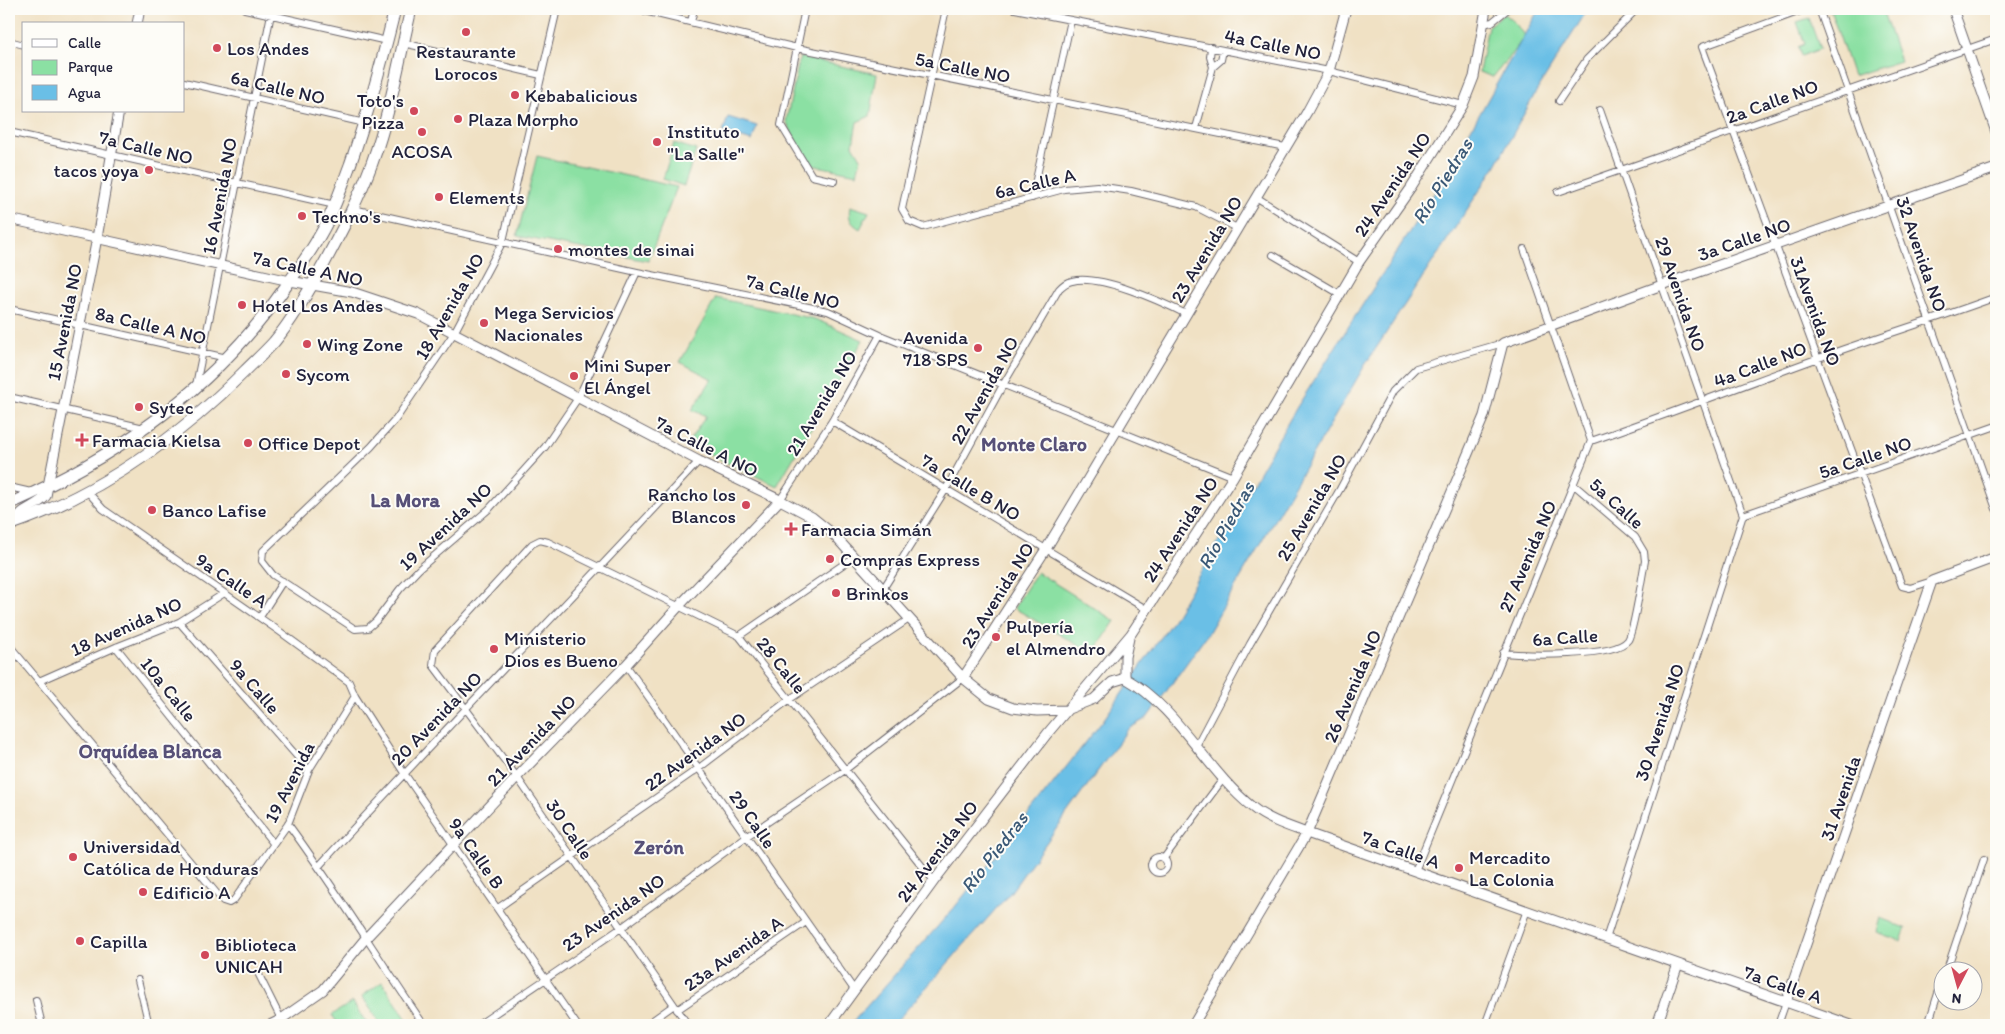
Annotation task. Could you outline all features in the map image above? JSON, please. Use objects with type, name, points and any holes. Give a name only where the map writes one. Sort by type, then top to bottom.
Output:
[{"type":"highway","points":[[9,504],[47,487],[105,456],[146,429],[195,389],[228,358],[270,310],[310,253],[341,187],[365,123],[395,9]]},
{"type":"highway","points":[[12,524],[87,491],[173,436],[226,390],[273,343],[289,323],[313,284],[353,209],[373,162],[393,91],[411,9]]},
{"type":"street","points":[[137,22],[140,9]]},
{"type":"street","points":[[245,9],[272,12],[387,41]]},
{"type":"street","name":"18 Avenida NO","points":[[283,581],[273,575],[262,561],[263,551],[372,447],[396,419],[454,332],[503,242],[557,9]]},
{"type":"street","name":"5a Calle NO","points":[[636,9],[797,48],[1053,101],[1196,128],[1286,148]]},
{"type":"street","points":[[691,22],[694,9]]},
{"type":"street","points":[[805,9],[781,125],[812,176],[834,182]]},
{"type":"street","points":[[931,76],[946,9]]},
{"type":"street","name":"4a Calle NO","points":[[1016,9],[1045,12],[1071,20],[1329,70],[1463,105]]},
{"type":"street","name":"23 Avenida NO","points":[[478,1025],[621,928],[747,836],[845,770],[963,678],[1046,549],[1286,148],[1329,70],[1346,9]]},
{"type":"street","name":"24 Avenida NO","points":[[829,1025],[934,881],[1066,710],[1131,634],[1233,477],[1359,262],[1411,188],[1463,105],[1474,77],[1486,9]]},
{"type":"street","points":[[1483,24],[1492,22],[1508,9]]},
{"type":"street","points":[[1560,101],[1587,59],[1637,9]]},
{"type":"street","name":"31Avenida NO","points":[[1806,9],[1702,47],[1902,586],[1910,588],[1932,581]]},
{"type":"street","name":"32 Avenida NO","points":[[1819,9],[1996,509]]},
{"type":"street","points":[[1953,9],[1996,132]]},
{"type":"street","name":"16 Avenida NO","points":[[195,389],[272,12]]},
{"type":"street","points":[[1032,198],[1071,20]]},
{"type":"street","name":"2a Calle NO","points":[[1558,192],[1996,39]]},
{"type":"street","points":[[9,41],[22,44]]},
{"type":"street","points":[[403,43],[541,75]]},
{"type":"street","points":[[1196,128],[1213,67],[1210,57],[1211,48]]},
{"type":"street","points":[[1213,67],[1221,60],[1223,50]]},
{"type":"street","name":"6a Calle A","points":[[931,76],[902,210],[909,221],[923,227],[1064,189],[1097,186],[1131,191],[1196,207],[1237,228]]},
{"type":"street","name":"6a Calle NO","points":[[185,82],[365,123]]},
{"type":"street","name":"29 Avenida NO","points":[[1600,110],[1743,515]]},
{"type":"street","name":"15 Avenida NO","points":[[12,524],[21,512],[40,503],[46,496],[97,238],[110,154],[119,112]]},
{"type":"street","name":"7a Calle NO","points":[[9,132],[333,204]]},
{"type":"street","name":"3a Calle NO","points":[[1503,343],[1996,168]]},
{"type":"street","points":[[1256,197],[1359,262]]},
{"type":"street","name":"7a Calle NO","points":[[353,209],[637,272],[828,311],[880,335],[1116,432],[1233,477]]},
{"type":"street","name":"7a Calle A NO","points":[[9,219],[290,281],[352,292],[418,314],[699,461],[812,517],[833,534],[963,678],[989,699],[1013,708],[1037,711],[1066,710],[1094,699],[1112,682],[1127,678]]},
{"type":"street","points":[[1524,249],[1591,441]]},
{"type":"street","points":[[1273,255],[1340,294]]},
{"type":"street","name":"19 Avenida NO","points":[[283,581],[354,629],[368,628],[419,569],[490,509],[545,447],[578,398],[637,272]]},
{"type":"street","name":"22 Avenida NO","points":[[883,589],[946,489],[1003,385],[1059,289],[1065,283],[1082,280],[1108,284],[1152,298],[1186,314]]},
{"type":"street","name":"4a Calle NO","points":[[1591,441],[1703,402],[1818,358],[1996,297]]},
{"type":"street","name":"8a Calle A NO","points":[[9,308],[228,358]]},
{"type":"street","name":"21 Avenida NO","points":[[270,1025],[282,1023],[323,990],[365,939],[780,500],[832,421],[880,335]]},
{"type":"street","name":"25 Avenida NO","points":[[1196,746],[1250,644],[1340,489],[1393,391],[1416,368],[1503,343]]},
{"type":"street","name":"26 Avenida NO","points":[[1193,1025],[1307,833],[1484,416],[1503,343]]},
{"type":"street","points":[[9,397],[146,429]]},
{"type":"street","name":"7a Calle B NO","points":[[832,421],[1146,609]]},
{"type":"street","name":"5a Calle NO","points":[[1743,515],[1996,426]]},
{"type":"street","name":"27 Avenida NO","points":[[1415,871],[1591,441]]},
{"type":"street","name":"20 Avenida NO","points":[[319,866],[404,773],[601,568],[699,461]]},
{"type":"street","name":"5a Calle","points":[[1573,484],[1635,537],[1640,544],[1645,561],[1628,640]]},
{"type":"street","points":[[9,487],[34,493]]},
{"type":"street","name":"9a Calle A","points":[[87,491],[103,509],[223,594],[260,617],[349,682],[355,696]]},
{"type":"street","name":"30 Avenida NO","points":[[1606,939],[1743,515]]},
{"type":"street","name":"28 Calle","points":[[435,650],[532,544],[540,540],[548,542],[739,636],[934,881]]},
{"type":"street","points":[[739,636],[854,557]]},
{"type":"street","points":[[1932,581],[1996,557]]},
{"type":"street","points":[[260,617],[283,581]]},
{"type":"street","name":"31 Avenida","points":[[1778,1025],[1932,581]]},
{"type":"street","name":"18 Avenida NO","points":[[40,681],[116,647],[179,622],[223,594]]},
{"type":"street","name":"22 Avenida NO","points":[[498,908],[699,768],[790,699],[909,618]]},
{"type":"street","name":"9a Calle","points":[[179,622],[309,770]]},
{"type":"street","points":[[1127,678],[1125,657],[1131,634]]},
{"type":"street","name":"6a Calle","points":[[1503,653],[1547,656],[1606,650],[1619,647],[1628,640]]},
{"type":"street","points":[[9,645],[40,681]]},
{"type":"street","name":"10a Calle","points":[[116,647],[273,844]]},
{"type":"street","name":"30 Calle","points":[[435,650],[433,666],[517,777],[688,1025]]},
{"type":"street","name":"29 Calle","points":[[626,665],[855,991]]},
{"type":"street","name":"7a Calle A","points":[[1127,678],[1160,705],[1224,779],[1251,806],[1267,817],[1307,833],[1851,1025]]},
{"type":"street","name":"19 Avenida","points":[[40,681],[223,901],[229,903],[234,900],[288,824],[309,770],[355,696]]},
{"type":"street","name":"9a Calle B","points":[[355,696],[404,773],[577,1025]]},
{"type":"street","points":[[1164,858],[1224,779]]},
{"type":"street","points":[[288,824],[319,866],[365,939],[424,1025]]},
{"type":"street","points":[[1949,962],[1984,858]]},
{"type":"street","points":[[1485,1025],[1527,910]]},
{"type":"street","name":"23a Avenida A","points":[[646,1025],[676,1008],[806,922]]},
{"type":"street","points":[[1657,1025],[1678,964]]},
{"type":"street","points":[[258,973],[282,1023]]},
{"type":"street","points":[[138,980],[149,1025]]},
{"type":"street","points":[[36,1000],[42,1025]]},
{"type":"street","points":[[1928,1025],[1932,1012]]},
{"type":"green space","points":[[1830,9],[1882,9],[1900,61],[1853,76]]},
{"type":"green space","points":[[1504,14],[1516,24],[1525,37],[1493,77],[1479,72],[1488,26]]},
{"type":"green space","points":[[1809,18],[1820,49],[1801,56],[1798,47],[1805,44],[1797,22]]},
{"type":"green space","points":[[800,57],[877,74],[870,116],[857,122],[853,145],[861,158],[857,174],[807,164],[786,121]]},
{"type":"green space","points":[[674,143],[696,150],[684,186],[663,179]]},
{"type":"green space","points":[[537,156],[677,187],[648,261],[517,236]]},
{"type":"green space","points":[[850,206],[869,212],[860,229],[850,220]]},
{"type":"green space","points":[[716,298],[815,319],[863,340],[777,486],[687,444],[706,416],[692,410],[712,379],[680,362]]},
{"type":"green space","points":[[1037,572],[1115,621],[1093,654],[1014,608]]},
{"type":"green space","points":[[1880,918],[1906,928],[1901,941],[1876,932]]},
{"type":"green space","points":[[382,982],[410,1024],[381,1025],[362,996]]},
{"type":"green space","points":[[352,1002],[368,1025],[339,1025],[332,1015]]},
{"type":"water","name":"Río Piedras","points":[[1539,9],[1588,9],[1536,92],[1495,167],[1365,365],[1207,635],[1147,718],[1128,729],[1010,893],[893,1025],[850,1025],[954,908],[1102,722],[1171,623],[1297,407],[1440,184]]},
{"type":"water","points":[[728,117],[757,126],[752,141],[723,132]]},
{"type":"place","name":"Restaurante Lorocos","points":[[466,32]]},
{"type":"place","name":"Los Andes","points":[[217,48]]},
{"type":"place","name":"Kebabalicious","points":[[515,95]]},
{"type":"place","name":"Toto's Pizza","points":[[414,111]]},
{"type":"place","name":"Plaza Morpho","points":[[458,119]]},
{"type":"place","name":"ACOSA","points":[[422,132]]},
{"type":"place","name":"Instituto \"La Salle\"","points":[[657,142]]},
{"type":"place","name":"tacos yoya","points":[[149,170]]},
{"type":"place","name":"Elements","points":[[439,197]]},
{"type":"place","name":"Techno's","points":[[302,216]]},
{"type":"place","name":"montes de sinai","points":[[558,249]]},
{"type":"place","name":"Hotel Los Andes","points":[[242,305]]},
{"type":"place","name":"Mega Servicios Nacionales","points":[[484,323]]},
{"type":"place","name":"Wing Zone","points":[[307,344]]},
{"type":"place","name":"Avenida 718 SPS","points":[[978,348]]},
{"type":"place","name":"Sycom","points":[[286,374]]},
{"type":"place","name":"Mini Super El Ángel","points":[[574,376]]},
{"type":"place","name":"Sytec","points":[[139,407]]},
{"type":"place","name":"Farmacia Kielsa","points":[[82,440]]},
{"type":"place","name":"Office Depot","points":[[248,443]]},
{"type":"place","name":"Rancho los Blancos","points":[[746,505]]},
{"type":"place","name":"Banco Lafise","points":[[152,510]]},
{"type":"place","name":"Farmacia Simán","points":[[791,529]]},
{"type":"place","name":"Compras Express","points":[[830,559]]},
{"type":"place","name":"Brinkos","points":[[836,593]]},
{"type":"place","name":"Pulpería el Almendro","points":[[996,637]]},
{"type":"place","name":"Ministerio Dios es Bueno","points":[[494,649]]},
{"type":"place","name":"Universidad Católica de Honduras","points":[[73,857]]},
{"type":"place","name":"Mercadito La Colonia","points":[[1459,868]]},
{"type":"place","name":"Edificio A","points":[[143,892]]},
{"type":"place","name":"Capilla","points":[[80,941]]},
{"type":"place","name":"Biblioteca UNICAH","points":[[205,955]]},
{"type":"district","name":"Monte Claro","points":[[1034,444]]},
{"type":"district","name":"La Mora","points":[[405,500]]},
{"type":"district","name":"Orquídea Blanca","points":[[150,751]]},
{"type":"district","name":"Zerón","points":[[659,847]]}]
